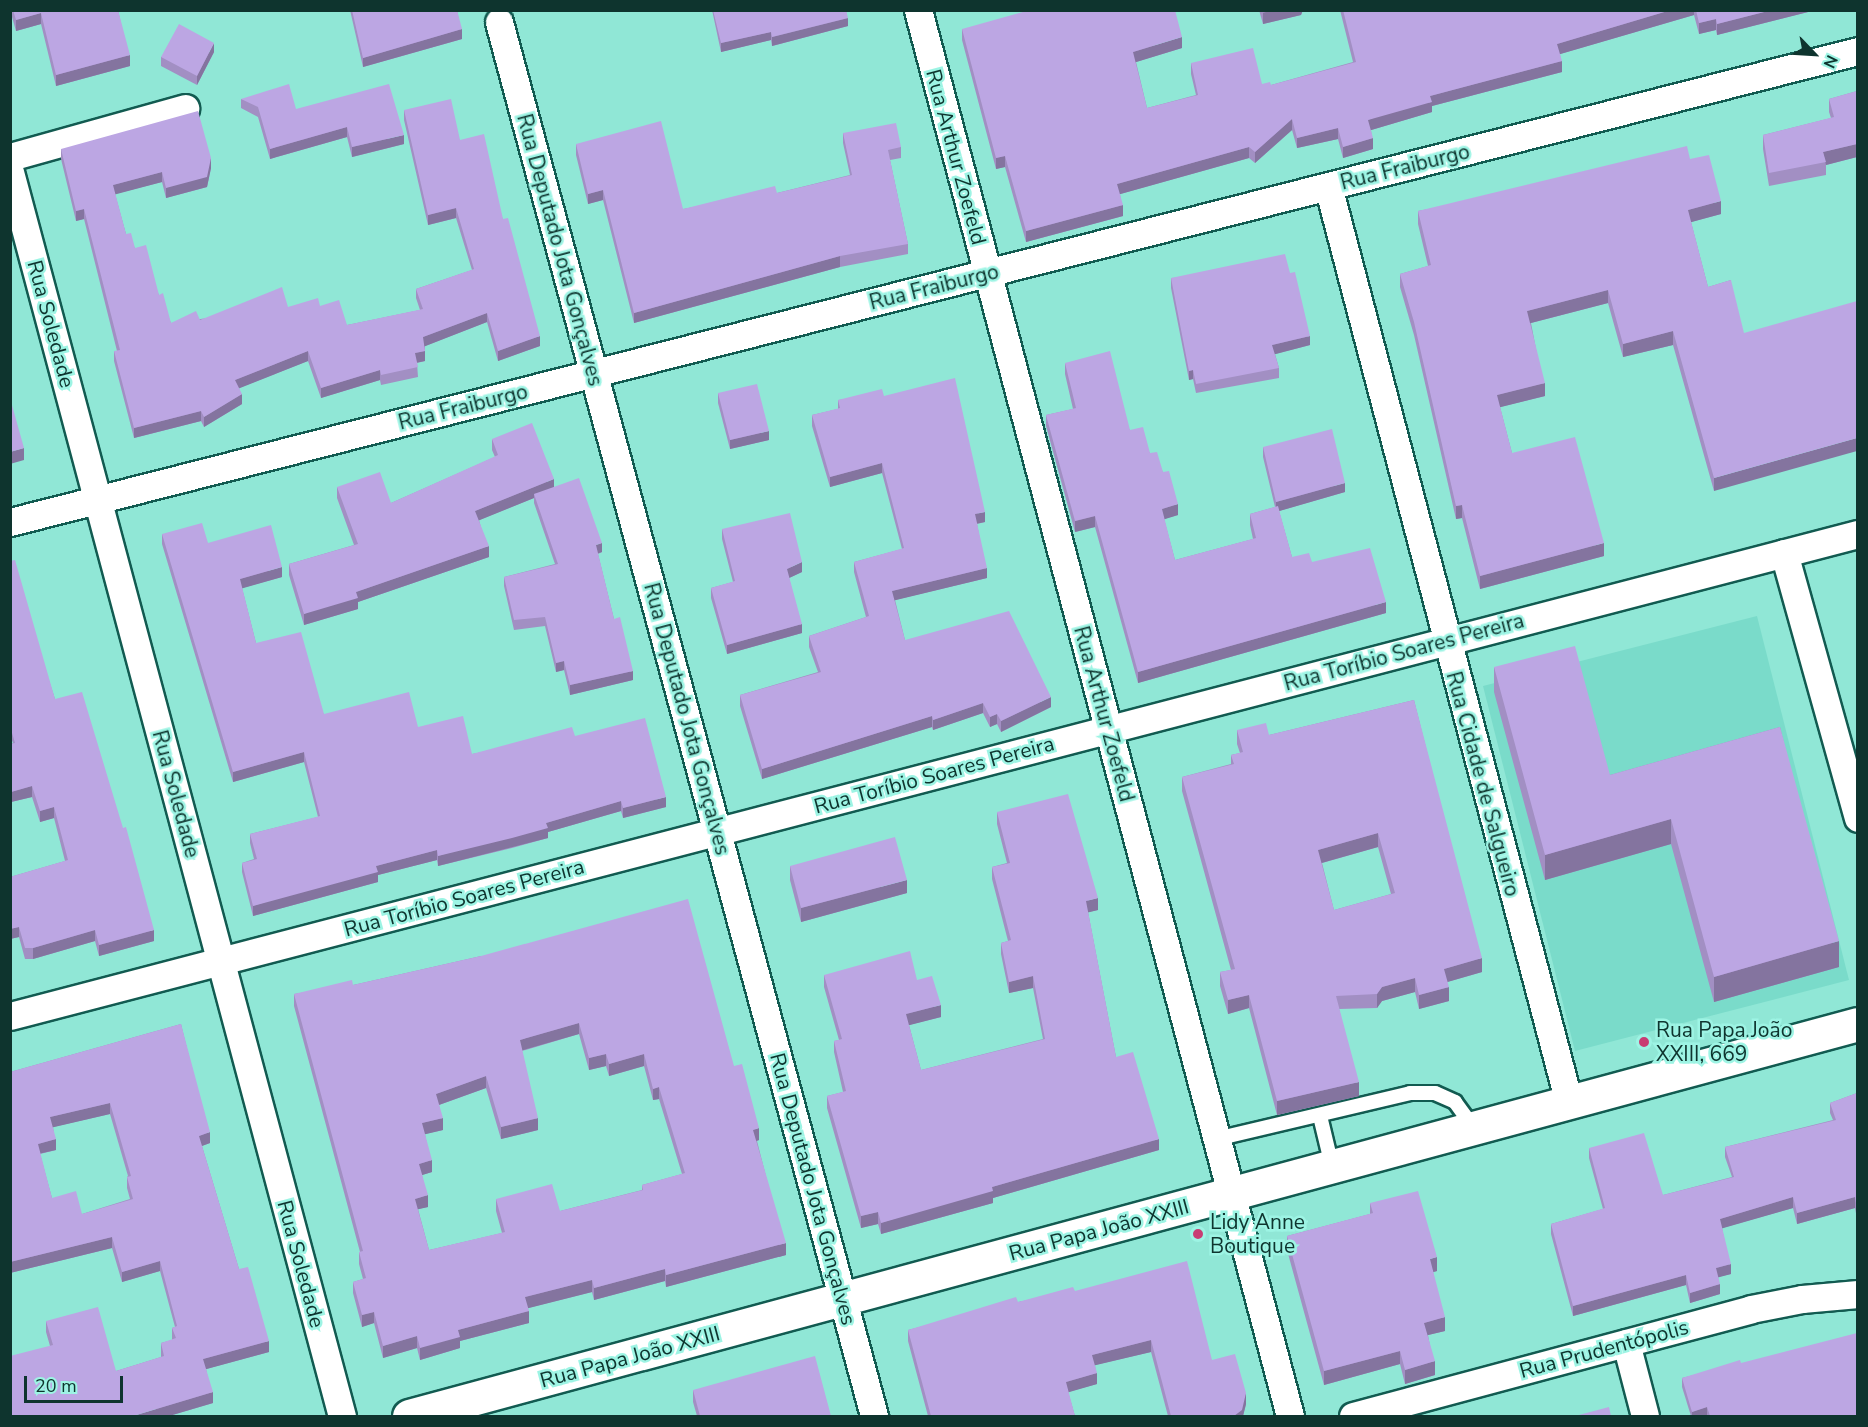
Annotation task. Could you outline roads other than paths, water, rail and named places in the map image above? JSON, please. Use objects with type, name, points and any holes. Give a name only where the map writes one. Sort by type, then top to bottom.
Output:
[{"type":"main road","name":"Rua Papa João XXIII","points":[[410,1416],[1857,1024]]},
{"type":"street","name":"Rua Arthur Zoefeld","points":[[918,10],[1290,1416]]},
{"type":"street","name":"Rua Deputado Jota Gonçalves","points":[[498,22],[874,1416]]},
{"type":"street","name":"Rua Fraiburgo","points":[[10,522],[1857,51]]},
{"type":"street","points":[[10,157],[185,108]]},
{"type":"street","name":"Rua Soledade","points":[[10,172],[19,235],[98,500],[342,1416]]},
{"type":"street","name":"Rua Cidade de Salgueiro","points":[[1328,186],[1445,642],[1569,1103]]},
{"type":"street","name":"Rua Toríbio Soares Pereira","points":[[10,1016],[1857,534]]},
{"type":"street","points":[[1784,553],[1857,818]]},
{"type":"street","name":"Rua Prudentópolis","points":[[1353,1416],[1751,1309],[1802,1299],[1857,1294]]},
{"type":"street","points":[[1626,1343],[1646,1416]]},
{"type":"lane","points":[[1216,1139],[1410,1093],[1435,1093],[1455,1102],[1474,1128]]},
{"type":"lane","points":[[1320,1116],[1332,1167]]},
{"type":"place","name":"Rua Papa João XXIII, 669","points":[[1644,1042]]},
{"type":"place","name":"Lidy Anne Boutique","points":[[1198,1234]]}]
